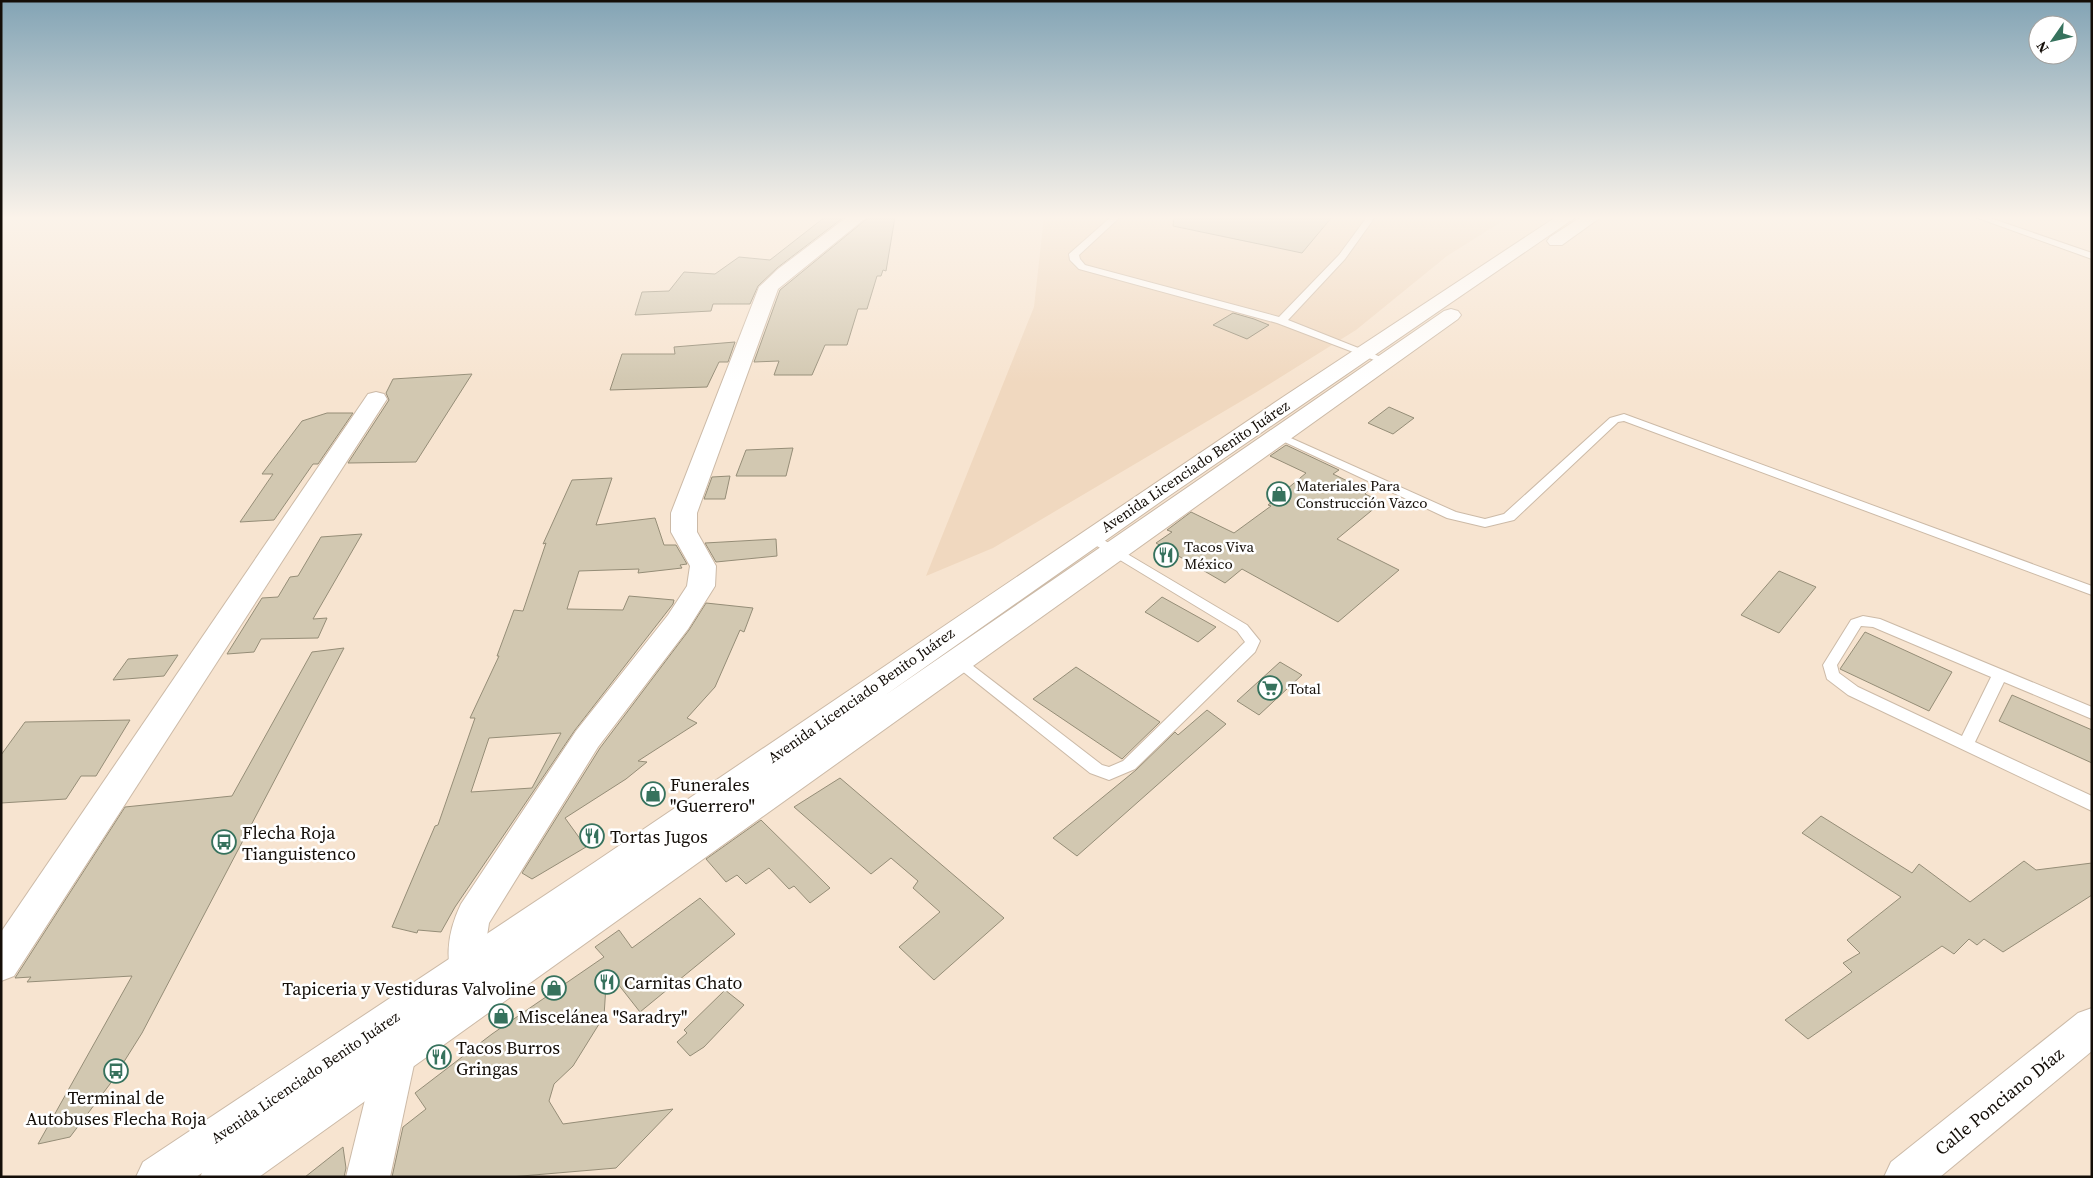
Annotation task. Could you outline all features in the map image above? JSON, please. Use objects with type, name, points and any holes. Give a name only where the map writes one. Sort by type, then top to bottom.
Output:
[{"type":"main road","points":[[475,1000],[468,968],[466,931],[474,915],[587,739],[678,622],[701,586],[703,566],[684,532],[684,513],[769,287],[785,272]]},
{"type":"main road","name":"Avenida Licenciado Benito Juárez","points":[[158,1177],[468,968],[946,653],[1104,545],[1491,272]]},
{"type":"main road","name":"Avenida Licenciado Benito Juárez","points":[[1104,545],[1280,437],[1374,356],[1506,272]]},
{"type":"main road","points":[[1,964],[376,398]]},
{"type":"main road","name":"Avenida Licenciado Benito Juárez","points":[[222,1177],[475,1000],[946,653]]},
{"type":"main road","name":"Calle Ponciano Díaz","points":[[1906,1177],[2092,1026]]},
{"type":"main road","points":[[368,1177],[396,1055]]},
{"type":"lane","points":[[1097,272],[1281,321],[1374,356]]},
{"type":"lane","points":[[1281,321],[1328,272]]},
{"type":"lane","points":[[1280,437],[1452,515],[1485,523],[1499,521],[1509,516],[1614,420],[1624,417],[2092,591]]},
{"type":"lane","points":[[946,653],[1096,769],[1109,774],[1129,765],[1250,648],[1252,641],[1242,628],[1104,545]]},
{"type":"lane","points":[[2092,713],[1875,622],[1863,621],[1856,623],[1830,665],[1832,675],[1852,691],[2092,804]]},
{"type":"lane","points":[[1966,745],[2000,674]]},
{"type":"shaded area","points":[[1038,272],[1427,272],[1356,330],[1255,393],[993,548],[926,576],[1034,307]]},
{"type":"building","points":[[684,272],[715,274],[718,272],[773,272],[758,286],[750,304],[713,304],[711,311],[635,315],[642,292],[669,291]]},
{"type":"building","points":[[802,272],[882,272],[881,276],[877,276],[867,309],[858,309],[847,345],[825,345],[812,375],[774,375],[779,361],[754,362],[780,290]]},
{"type":"building","points":[[1233,313],[1269,325],[1247,339],[1213,325]]},
{"type":"building","points":[[735,342],[728,362],[719,362],[707,387],[610,390],[622,354],[675,354],[674,347]]},
{"type":"building","points":[[472,374],[416,462],[348,463],[389,400],[386,393],[393,379]]},
{"type":"building","points":[[1389,407],[1414,418],[1393,434],[1368,423]]},
{"type":"building","points":[[327,413],[353,413],[318,464],[313,464],[274,520],[240,522],[273,474],[262,474],[302,421]]},
{"type":"building","points":[[1286,445],[1339,470],[1333,474],[1368,491],[1365,494],[1382,502],[1337,539],[1399,570],[1338,622],[1242,569],[1225,583],[1156,543],[1172,532],[1167,530],[1191,512],[1234,533],[1271,506],[1268,505],[1306,473],[1270,456]]},
{"type":"building","points":[[793,448],[786,476],[736,476],[746,450]]},
{"type":"building","points":[[730,476],[725,499],[704,499],[712,477]]},
{"type":"building","points":[[612,478],[596,525],[655,518],[664,545],[676,545],[687,564],[680,565],[682,568],[638,573],[639,569],[579,571],[567,609],[623,610],[629,596],[674,600],[673,604],[575,730],[455,907],[441,932],[418,930],[417,933],[392,927],[435,826],[438,825],[475,718],[470,718],[499,656],[497,656],[514,610],[523,611],[546,543],[543,544],[572,480]],"holes":[[[561,733],[532,788],[471,792],[489,738]]]},
{"type":"building","points":[[362,534],[313,619],[327,618],[318,638],[261,639],[254,652],[227,654],[262,598],[278,597],[290,577],[298,576],[321,537]]},
{"type":"building","points":[[776,539],[777,556],[716,562],[705,543]]},
{"type":"building","points":[[1779,571],[1816,587],[1779,633],[1741,615]]},
{"type":"building","points":[[1162,597],[1216,627],[1198,642],[1145,612]]},
{"type":"building","points":[[706,603],[753,608],[744,632],[740,630],[715,687],[687,718],[697,723],[638,761],[647,762],[626,779],[565,818],[586,847],[532,879],[522,873],[600,748],[689,630]]},
{"type":"building","points":[[1865,632],[1952,672],[1929,711],[1840,669]]},
{"type":"building","points":[[344,648],[142,1033],[110,1084],[70,1137],[38,1144],[132,976],[27,982],[31,977],[15,978],[125,807],[232,796],[312,652]]},
{"type":"building","points":[[178,655],[164,676],[113,680],[128,659]]},
{"type":"building","name":"Total","points":[[1280,662],[1302,675],[1259,715],[1237,701]]},
{"type":"building","points":[[1076,667],[1160,722],[1122,759],[1033,699]]},
{"type":"building","points":[[2012,695],[2092,730],[2092,763],[1999,721]]},
{"type":"building","points":[[1207,710],[1226,724],[1077,856],[1053,838],[1136,770],[1175,732],[1178,735]]},
{"type":"building","points":[[130,720],[96,776],[81,776],[66,799],[1,803],[1,755],[25,722]]},
{"type":"building","points":[[840,778],[1004,918],[934,980],[899,947],[940,912],[913,888],[918,881],[891,858],[871,874],[794,807]]},
{"type":"building","points":[[1821,816],[1912,873],[1919,864],[1970,902],[2024,861],[2036,870],[2092,863],[2092,895],[2003,952],[1984,939],[1977,945],[1969,939],[1954,954],[1942,946],[1808,1039],[1785,1020],[1852,972],[1843,963],[1860,953],[1847,940],[1901,897],[1802,833]]},
{"type":"building","points":[[761,820],[830,888],[810,903],[794,886],[789,889],[769,868],[746,884],[737,875],[726,882],[706,859]]},
{"type":"building","points":[[700,898],[735,934],[640,1012],[607,970],[604,1016],[573,1066],[554,1084],[549,1101],[563,1124],[673,1109],[616,1168],[510,1177],[392,1177],[403,1127],[426,1109],[415,1093],[492,1034],[604,957],[595,947],[619,930],[632,948]]},
{"type":"building","points":[[725,990],[744,1005],[704,1047],[690,1056],[677,1042],[687,1033],[684,1030]]},
{"type":"building","points":[[343,1147],[346,1168],[344,1177],[305,1177]]},
{"type":"place","name":"Materiales Para Construcción Vazco","points":[[1279,494]]},
{"type":"place","name":"Tacos Viva México","points":[[1166,555]]},
{"type":"place","name":"Total","points":[[1270,688]]},
{"type":"place","name":"Funerales \"Guerrero\"","points":[[653,794]]},
{"type":"place","name":"Tortas Jugos","points":[[592,836]]},
{"type":"place","name":"Flecha Roja Tianguistenco","points":[[224,842]]},
{"type":"place","name":"Carnitas Chato","points":[[607,982]]},
{"type":"place","name":"Tapiceria y Vestiduras Valvoline","points":[[554,988]]},
{"type":"place","name":"Miscelánea \"Saradry\"","points":[[501,1016]]},
{"type":"place","name":"Tacos Burros Gringas","points":[[439,1057]]},
{"type":"place","name":"Terminal de Autobuses Flecha Roja","points":[[116,1071]]}]
